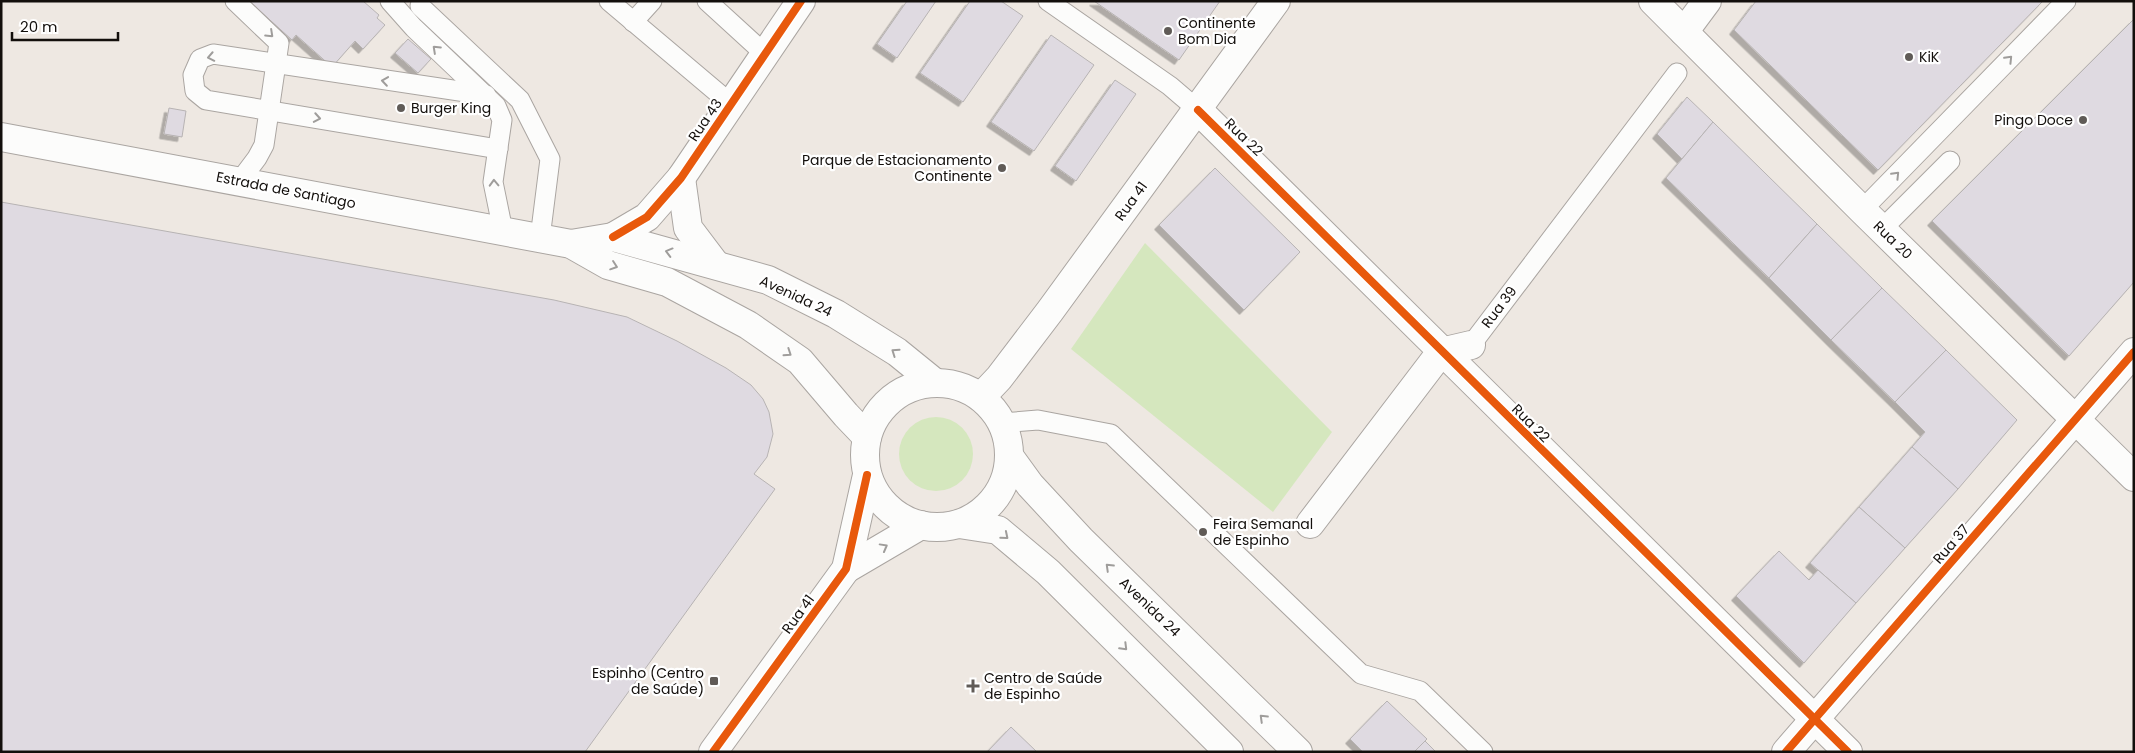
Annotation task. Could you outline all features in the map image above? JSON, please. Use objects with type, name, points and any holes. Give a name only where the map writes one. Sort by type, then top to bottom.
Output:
[{"type":"main road","name":"Rua 43","points":[[613,237],[647,217],[680,178],[801,1]]},
{"type":"main road","name":"Rua 41","points":[[981,397],[999,378],[1050,311],[1276,1]]},
{"type":"main road","name":"Rua 20","points":[[1653,1],[1862,210],[2134,477]]},
{"type":"main road","points":[[1684,32],[1707,1]]},
{"type":"main road","name":"Rua 22","points":[[1198,110],[1848,752]]},
{"type":"main road","name":"Estrada de Santiago","points":[[1,137],[571,244],[608,265],[666,282],[748,325],[800,361],[867,437]]},
{"type":"main road","points":[[680,178],[688,228],[716,265]]},
{"type":"main road","name":"Estrada de Santiago","points":[[571,244],[613,237]]},
{"type":"main road","name":"Avenida 24","points":[[613,237],[768,280],[836,314],[897,352],[934,382]]},
{"type":"main road","name":"Rua 39","points":[[1441,352],[1471,345]]},
{"type":"main road","points":[[1310,524],[1441,352]]},
{"type":"main road","name":"Rua 37","points":[[1786,752],[2134,352]]},
{"type":"main road","name":"Avenida 24","points":[[959,524],[976,515],[991,503],[1001,489],[1007,473],[1010,456],[1008,439],[994,409],[967,388],[950,383],[934,382],[917,385],[886,403],[874,419],[867,437],[865,455],[867,475],[875,492],[889,508],[903,518],[921,525],[940,527],[959,524],[998,530],[1048,572],[1229,752]]},
{"type":"main road","name":"Avenida 24","points":[[1010,456],[1030,485],[1081,540],[1298,752]]},
{"type":"main road","name":"Rua 41","points":[[713,752],[846,568],[867,475]]},
{"type":"main road","name":"Rua 41","points":[[846,568],[921,525]]},
{"type":"lane","points":[[235,1],[279,43],[264,145],[239,182]]},
{"type":"lane","points":[[390,1],[414,28],[496,106],[502,120],[493,182],[503,231]]},
{"type":"lane","points":[[609,1],[731,104]]},
{"type":"lane","points":[[633,22],[652,1]]},
{"type":"lane","points":[[707,1],[765,54]]},
{"type":"lane","points":[[1048,1],[1170,86],[1198,110]]},
{"type":"lane","points":[[1862,210],[2066,1]]},
{"type":"lane","points":[[420,6],[520,100],[550,159],[540,238]]},
{"type":"lane","points":[[486,96],[213,54],[200,59],[193,75],[195,91],[206,100],[498,149]]},
{"type":"lane","name":"Rua 39","points":[[1471,345],[1677,73]]},
{"type":"lane","points":[[1882,229],[1950,161]]},
{"type":"lane","points":[[1002,423],[1038,420],[1111,434],[1361,674],[1420,690],[1483,752]]},
{"type":"green space","points":[[1145,243],[1332,432],[1273,512],[1071,349]]},
{"type":"green space","points":[[936,417],[950,420],[962,428],[970,440],[973,454],[970,468],[962,480],[950,488],[936,491],[922,488],[910,480],[902,468],[899,454],[902,440],[910,428],[922,420]]},
{"type":"building","points":[[249,1],[363,1],[379,15],[377,18],[385,25],[363,49],[355,41],[332,67],[296,35],[292,40]]},
{"type":"building","points":[[907,1],[936,1],[897,58],[877,44]]},
{"type":"building","points":[[970,1],[1001,1],[1023,16],[963,102],[920,73]]},
{"type":"building","name":"Continente Bom Dia","points":[[1094,1],[1220,1],[1179,60]]},
{"type":"building","points":[[1756,1],[2043,1],[1878,170],[1734,30]]},
{"type":"building","name":"Pingo Doce","points":[[2134,19],[2134,282],[2069,356],[1932,221]]},
{"type":"building","points":[[1051,35],[1094,65],[1034,151],[991,122]]},
{"type":"building","points":[[408,39],[431,59],[418,73],[395,53]]},
{"type":"building","points":[[1115,80],[1136,94],[1076,181],[1055,166]]},
{"type":"building","points":[[1687,97],[1713,122],[1682,159],[1657,134]]},
{"type":"building","points":[[169,108],[186,111],[182,137],[164,134]]},
{"type":"building","points":[[1713,122],[1817,224],[1769,278],[1666,178]]},
{"type":"building","points":[[1215,168],[1300,252],[1244,310],[1159,225]]},
{"type":"building","points":[[1,202],[554,300],[627,317],[677,341],[726,368],[751,385],[763,399],[769,412],[773,434],[767,457],[754,474],[775,489],[585,752],[1,752]]},
{"type":"building","points":[[1817,224],[1882,288],[1831,340],[1769,278]]},
{"type":"building","points":[[1882,288],[1946,350],[1895,402],[1831,340]]},
{"type":"building","points":[[1946,350],[2017,420],[1958,489],[1912,447],[1925,432],[1895,402]]},
{"type":"building","points":[[1912,447],[1958,489],[1905,548],[1859,507]]},
{"type":"building","points":[[1859,507],[1905,548],[1856,603],[1810,563]]},
{"type":"building","points":[[1779,551],[1809,580],[1818,570],[1856,603],[1804,663],[1736,596]]},
{"type":"building","points":[[1387,701],[1427,739],[1414,752],[1363,752],[1350,739]]},
{"type":"building","points":[[1011,727],[1037,752],[987,752]]},
{"type":"building","points":[[1425,741],[1436,752],[1414,752]]},
{"type":"cycle path","points":[[613,237],[647,217],[681,178],[801,1]]},
{"type":"cycle path","points":[[1198,110],[1848,752]]},
{"type":"cycle path","points":[[1786,752],[2134,352]]},
{"type":"cycle path","points":[[713,752],[846,569],[867,475]]},
{"type":"place","name":"Continente Bom Dia","points":[[1168,31]]},
{"type":"place","name":"KiK","points":[[1909,57]]},
{"type":"place","name":"Burger King","points":[[401,108]]},
{"type":"place","name":"Pingo Doce","points":[[2083,120]]},
{"type":"place","name":"Parque de Estacionamento Continente","points":[[1002,168]]},
{"type":"place","name":"Feira Semanal de Espinho","points":[[1203,532]]},
{"type":"place","name":"Espinho (Centro de Saúde)","points":[[714,681]]},
{"type":"place","name":"Centro de Saúde de Espinho","points":[[973,686]]}]
